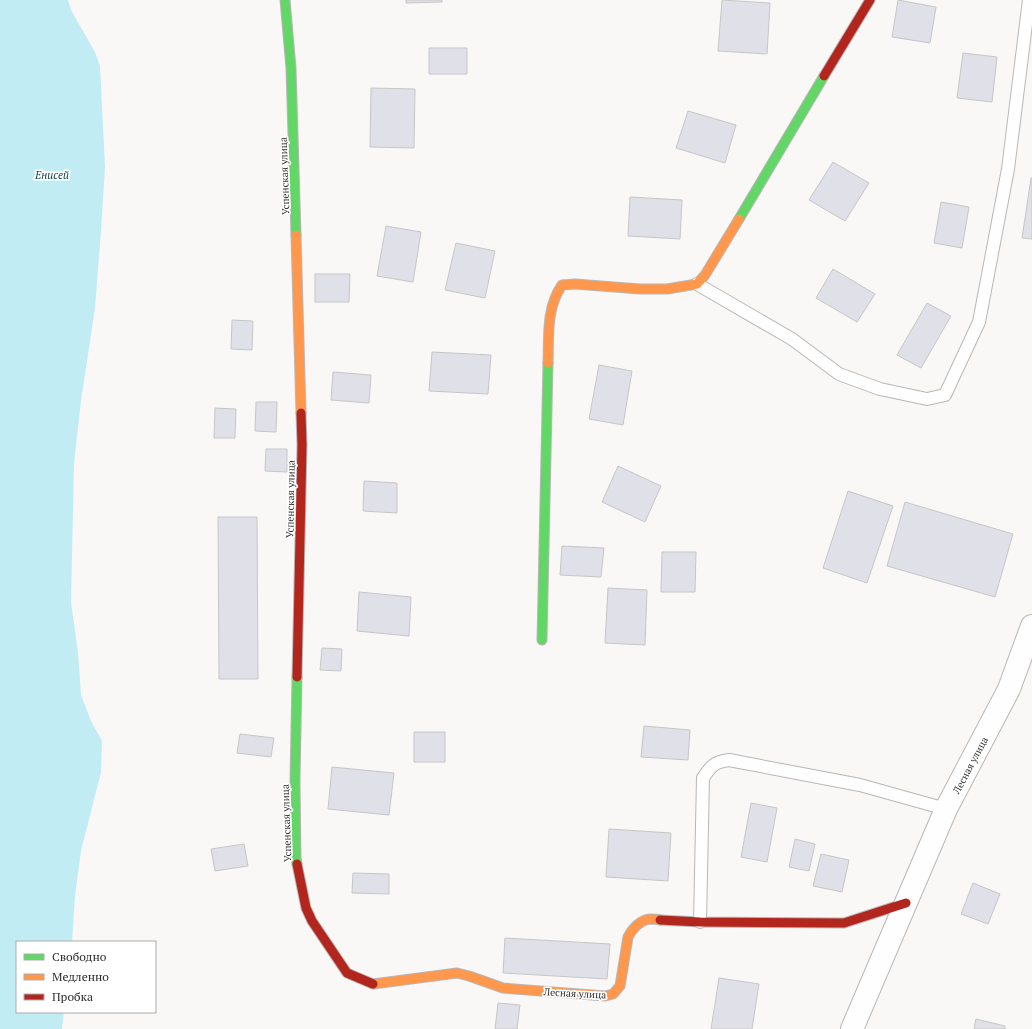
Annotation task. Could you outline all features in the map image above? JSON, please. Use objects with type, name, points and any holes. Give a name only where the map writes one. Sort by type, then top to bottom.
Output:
[{"type":"street","name":"Успенская улица","points":[[285,0],[292,68],[302,445],[295,781],[296,857],[306,908],[312,921],[347,973],[359,978]]},
{"type":"street","points":[[542,640],[548,324],[551,306],[556,293],[562,285],[575,284],[640,289],[667,289],[697,284],[705,275],[870,0]]},
{"type":"street","name":"Лесная улица","points":[[852,1029],[946,809],[1009,689],[1032,626]]},
{"type":"street","name":"Лесная улица","points":[[359,978],[372,984],[457,973],[466,974],[503,988],[606,996],[613,994],[620,986],[628,937],[631,931],[640,922],[650,919],[700,922],[844,923],[906,903]]},
{"type":"lane","points":[[697,284],[792,339],[839,374],[880,389],[927,399],[945,395],[979,322],[1008,169],[1029,0]]},
{"type":"lane","points":[[700,922],[703,778],[710,768],[719,761],[729,760],[860,785],[946,809]]},
{"type":"water","name":"Енисей","points":[[0,0],[68,0],[71,10],[95,52],[100,66],[105,167],[95,308],[81,401],[74,463],[71,602],[78,652],[81,695],[91,721],[102,741],[101,772],[81,851],[75,896],[72,941],[16,941],[16,1013],[64,1013],[62,1029],[0,1029]]},
{"type":"building","points":[[406,0],[442,0],[442,2],[406,3]]},
{"type":"building","points":[[722,0],[770,3],[767,54],[718,51]]},
{"type":"building","points":[[898,0],[936,7],[930,43],[892,37]]},
{"type":"building","points":[[429,48],[467,48],[467,74],[429,74]]},
{"type":"building","points":[[963,53],[997,57],[992,102],[957,98]]},
{"type":"building","points":[[371,88],[415,89],[414,148],[370,147]]},
{"type":"building","points":[[688,111],[736,125],[725,163],[676,148]]},
{"type":"building","points":[[833,162],[869,183],[845,221],[809,200]]},
{"type":"building","points":[[1032,178],[1032,239],[1022,238]]},
{"type":"building","points":[[630,197],[682,200],[680,239],[628,236]]},
{"type":"building","points":[[941,202],[969,207],[962,248],[934,243]]},
{"type":"building","points":[[386,226],[421,232],[413,282],[377,276]]},
{"type":"building","points":[[456,243],[495,251],[485,298],[445,290]]},
{"type":"building","points":[[833,269],[875,294],[857,322],[816,298]]},
{"type":"building","points":[[315,274],[350,274],[349,302],[315,302]]},
{"type":"building","points":[[927,303],[951,316],[921,368],[897,355]]},
{"type":"building","points":[[232,320],[253,321],[252,350],[231,349]]},
{"type":"building","points":[[432,352],[491,355],[488,394],[429,391]]},
{"type":"building","points":[[599,365],[632,371],[623,425],[589,419]]},
{"type":"building","points":[[333,372],[371,375],[369,403],[331,400]]},
{"type":"building","points":[[256,402],[277,402],[276,432],[255,431]]},
{"type":"building","points":[[215,408],[236,409],[235,438],[214,438]]},
{"type":"building","points":[[266,449],[287,449],[287,472],[265,471]]},
{"type":"building","points":[[618,466],[661,486],[645,522],[602,502]]},
{"type":"building","points":[[364,481],[397,483],[397,513],[363,511]]},
{"type":"building","points":[[848,491],[893,506],[867,583],[823,568]]},
{"type":"building","points":[[905,502],[1013,534],[995,597],[887,566]]},
{"type":"building","points":[[218,517],[257,517],[258,679],[219,679]]},
{"type":"building","points":[[562,546],[604,548],[601,577],[560,575]]},
{"type":"building","points":[[662,552],[696,552],[695,592],[661,592]]},
{"type":"building","points":[[608,588],[647,590],[645,645],[605,643]]},
{"type":"building","points":[[359,592],[411,597],[409,636],[357,631]]},
{"type":"building","points":[[322,648],[342,649],[341,671],[320,670]]},
{"type":"building","points":[[644,726],[690,730],[688,760],[641,757]]},
{"type":"building","points":[[414,732],[445,732],[445,762],[414,762]]},
{"type":"building","points":[[240,734],[274,738],[271,757],[237,753]]},
{"type":"building","points":[[332,767],[394,773],[389,815],[328,809]]},
{"type":"building","points":[[751,803],[777,808],[767,862],[741,857]]},
{"type":"building","points":[[609,829],[671,833],[668,881],[606,877]]},
{"type":"building","points":[[795,839],[815,844],[809,871],[789,867]]},
{"type":"building","points":[[244,844],[248,866],[215,871],[211,849]]},
{"type":"building","points":[[821,854],[849,860],[842,892],[813,886]]},
{"type":"building","points":[[353,873],[389,874],[389,894],[352,893]]},
{"type":"building","points":[[973,883],[1000,894],[988,924],[961,914]]},
{"type":"building","points":[[505,938],[610,944],[607,979],[503,973]]},
{"type":"building","points":[[719,978],[759,984],[752,1029],[711,1029]]},
{"type":"building","points":[[498,1003],[520,1005],[517,1029],[495,1029]]},
{"type":"building","points":[[976,1019],[1005,1026],[1005,1029],[974,1029]]},
{"type":"traffic: fast","points":[[285,0],[291,68],[296,235]]},
{"type":"traffic: fast","points":[[739,219],[824,76]]},
{"type":"traffic: fast","points":[[542,640],[548,363]]},
{"type":"traffic: fast","points":[[297,677],[295,781],[297,864]]},
{"type":"traffic: slow","points":[[548,363],[549,322],[553,303],[562,285],[575,284],[640,289],[667,289],[697,284],[705,275],[739,219]]},
{"type":"traffic: slow","points":[[296,235],[301,413]]},
{"type":"traffic: slow","points":[[373,984],[457,973],[503,988],[605,996],[613,994],[620,986],[628,937],[632,931],[637,925],[646,920],[660,920]]},
{"type":"traffic: jam","points":[[824,76],[870,0]]},
{"type":"traffic: jam","points":[[297,677],[302,445],[301,413]]},
{"type":"traffic: jam","points":[[297,864],[306,908],[312,921],[347,973],[373,984]]},
{"type":"traffic: jam","points":[[660,920],[700,922],[844,923],[906,903]]}]
